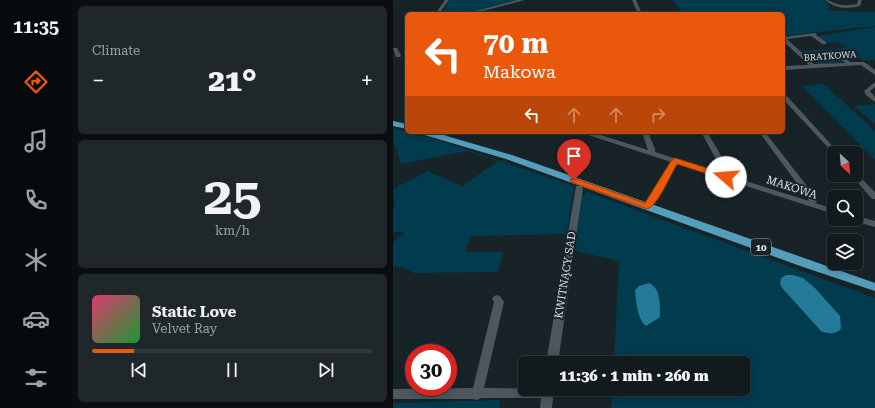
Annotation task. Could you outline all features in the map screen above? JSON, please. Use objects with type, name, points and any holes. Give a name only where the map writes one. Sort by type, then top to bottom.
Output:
[{"type":"main road","name":"10","points":[[445,135],[837,275],[875,287]]},
{"type":"street","points":[[438,12],[447,0]]},
{"type":"street","points":[[476,12],[523,0]]},
{"type":"street","points":[[634,0],[639,12]]},
{"type":"street","points":[[827,0],[836,6],[855,6],[859,5],[860,0]]},
{"type":"street","points":[[785,38],[815,34],[824,43]]},
{"type":"street","points":[[785,40],[813,66]]},
{"type":"street","points":[[393,49],[398,56]]},
{"type":"street","points":[[840,55],[849,64]]},
{"type":"street","name":"BRATKOWA","points":[[785,68],[862,63],[875,73]]},
{"type":"street","points":[[875,84],[867,91],[868,94],[875,100]]},
{"type":"street","points":[[785,98],[830,146]]},
{"type":"street","name":"MAKOWA","points":[[588,134],[827,210]]},
{"type":"street","points":[[646,134],[652,149],[651,154]]},
{"type":"street","points":[[705,134],[727,172],[726,177]]},
{"type":"street","points":[[764,134],[811,197],[813,201],[811,204]]},
{"type":"street","points":[[647,206],[651,202],[675,161]]},
{"type":"street","points":[[861,182],[875,197]]},
{"type":"street","name":"KWITNĄCY SAD","points":[[553,356],[579,188]]},
{"type":"street","points":[[863,220],[875,224]]},
{"type":"street","points":[[477,395],[499,302],[497,299]]},
{"type":"street","points":[[393,394],[477,395],[518,393]]},
{"type":"street","points":[[545,408],[546,396]]},
{"type":"shaded area","points":[[450,0],[520,0],[472,12],[443,12]]},
{"type":"shaded area","points":[[673,0],[824,0],[830,7],[828,8],[834,11],[875,12],[875,26],[785,36],[785,12],[682,12]]},
{"type":"shaded area","points":[[875,27],[875,60],[864,61],[855,54],[842,55],[845,62],[818,64],[801,51],[846,48],[838,42],[825,43],[817,36]]},
{"type":"shaded area","points":[[824,84],[875,131],[875,160],[863,148],[863,146],[861,146],[801,86]]},
{"type":"shaded area","points":[[875,104],[875,124],[854,106]]},
{"type":"shaded area","points":[[393,128],[405,131],[405,134],[415,134],[444,142],[574,186],[567,234],[471,236],[465,252],[503,252],[498,272],[414,273],[402,267],[393,267],[393,243],[397,237],[402,236],[404,232],[393,232],[393,208],[395,204],[393,189],[428,171],[462,186],[498,161],[467,151],[401,164],[393,141]]},
{"type":"shaded area","points":[[587,192],[875,298],[875,408],[611,408],[612,396],[750,396],[750,356],[614,356],[619,261],[575,251],[580,199]]},
{"type":"shaded area","points":[[786,275],[793,275],[803,278],[815,288],[840,316],[841,329],[839,331],[834,333],[822,332],[783,289],[780,284],[781,278]]},
{"type":"shaded area","points":[[649,283],[653,285],[658,293],[660,302],[660,317],[646,326],[639,314],[635,290],[639,286]]},
{"type":"shaded area","points":[[500,400],[499,408],[393,408],[393,403]]},
{"type":"route","points":[[574,180],[647,206],[651,202],[675,161],[726,177]]}]
